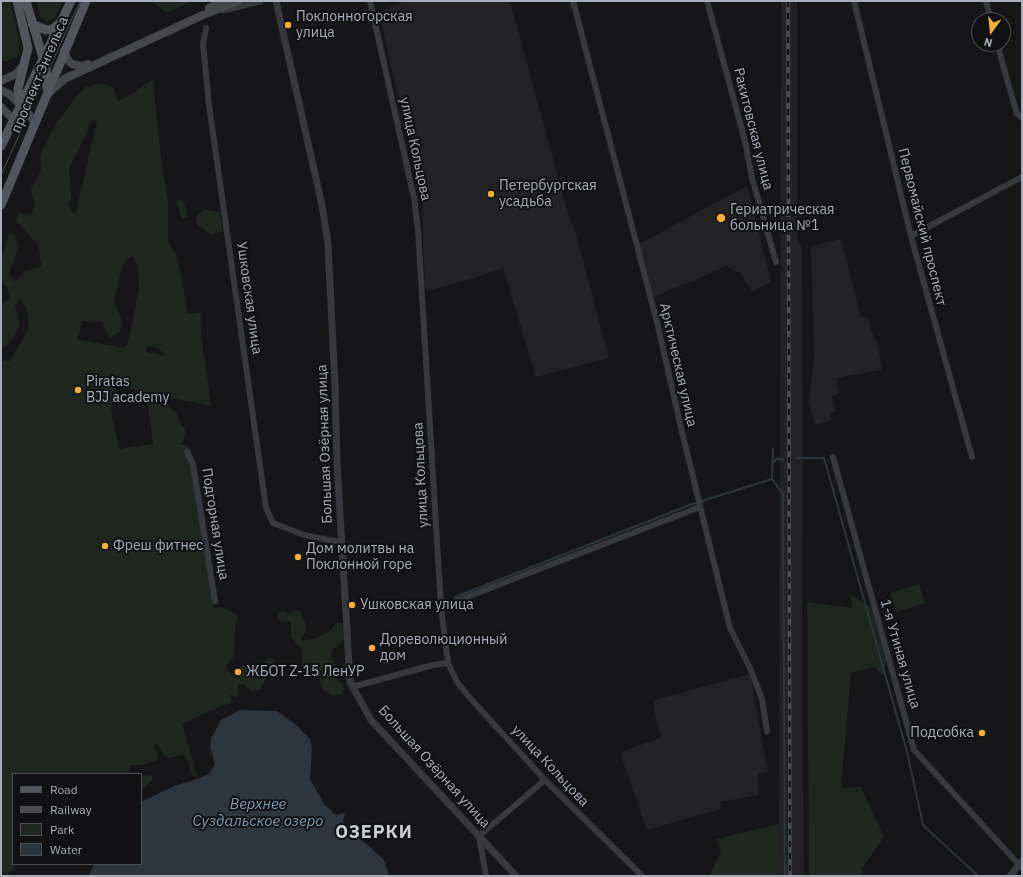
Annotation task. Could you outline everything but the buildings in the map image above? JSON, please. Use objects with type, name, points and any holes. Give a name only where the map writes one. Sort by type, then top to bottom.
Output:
[{"type":"main road","points":[[17,1],[28,48],[18,90],[20,104]]},
{"type":"main road","points":[[26,1],[47,75],[46,97]]},
{"type":"main road","name":"проспект Энгельса","points":[[1,146],[20,104],[64,19],[71,1]]},
{"type":"main road","name":"проспект Энгельса","points":[[1,205],[86,1]]},
{"type":"main road","points":[[64,51],[68,60],[72,64],[82,66],[222,1]]},
{"type":"main road","points":[[46,97],[64,79],[203,15],[238,1]]},
{"type":"main road","points":[[32,24],[46,30],[53,29],[64,19]]},
{"type":"main road","points":[[1,81],[16,74],[23,68],[26,60]]},
{"type":"main road","points":[[1,90],[20,104],[35,124]]},
{"type":"main road","points":[[1,106],[13,119]]},
{"type":"street","points":[[203,15],[260,1]]},
{"type":"street","name":"Большая Озёрная улица","points":[[276,1],[322,206],[328,244],[335,377],[337,462],[350,682],[371,720],[516,876]]},
{"type":"street","name":"улица Кольцова","points":[[370,1],[414,198],[418,230],[441,607],[448,663],[457,682],[465,692],[545,780],[642,876]]},
{"type":"street","name":"Арктическая улица","points":[[573,1],[657,322],[730,628],[750,668],[762,699],[767,731]]},
{"type":"street","name":"Ракитовская улица","points":[[707,1],[745,140],[752,178],[776,262]]},
{"type":"street","name":"Первомайский проспект","points":[[854,1],[911,236],[972,457]]},
{"type":"street","points":[[986,1],[989,12]]},
{"type":"street","name":"Ушковская улица","points":[[206,28],[203,44],[209,105],[266,508],[273,523],[304,535],[334,541],[342,541]]},
{"type":"street","points":[[1000,52],[1020,116]]},
{"type":"street","points":[[911,236],[1022,177]]},
{"type":"street","name":"Подгорная улица","points":[[187,452],[195,473],[215,601]]},
{"type":"street","name":"1-я Утиная улица","points":[[833,457],[914,750],[1021,864]]},
{"type":"street","points":[[441,607],[700,507]]},
{"type":"street","points":[[352,687],[433,665],[448,663]]},
{"type":"street","points":[[486,876],[479,836],[545,780]]},
{"type":"street","points":[[1010,876],[1021,864]]},
{"type":"shaded area","name":"Петербургская усадьба","points":[[403,1],[510,1],[568,214],[576,234],[609,358],[536,377],[503,268],[427,291],[425,288],[422,203],[379,12]]},
{"type":"shaded area","points":[[781,1],[797,1],[797,239],[802,248],[802,670],[804,876],[779,876]]},
{"type":"shaded area","name":"Гериатрическая больница №1","points":[[747,186],[771,282],[752,292],[740,273],[727,266],[654,297],[639,244]]},
{"type":"shaded area","points":[[841,239],[861,318],[868,317],[872,333],[877,341],[882,370],[836,378],[839,394],[832,396],[836,411],[830,413],[832,420],[815,425],[809,402],[814,358],[811,246]]},
{"type":"shaded area","points":[[750,674],[768,772],[757,774],[759,795],[720,802],[721,809],[647,830],[620,753],[661,737],[654,710],[654,700]]},
{"type":"green space","points":[[1,1],[10,1],[20,43],[18,56],[8,61],[1,61]]},
{"type":"green space","points":[[36,1],[63,1],[55,17],[48,21],[44,20],[40,16]]},
{"type":"green space","points":[[150,1],[192,1],[167,13]]},
{"type":"green space","name":"Фреш фитнес","points":[[153,80],[161,158],[168,201],[168,241],[178,259],[188,314],[201,312],[201,333],[211,406],[117,386],[111,410],[119,449],[153,444],[147,399],[169,407],[177,414],[181,425],[185,428],[186,435],[182,443],[177,444],[188,445],[196,462],[219,605],[213,605],[213,608],[222,607],[238,615],[235,628],[234,656],[226,666],[231,674],[237,675],[241,666],[260,666],[268,658],[275,659],[270,672],[260,689],[252,692],[244,684],[238,684],[238,696],[235,697],[229,694],[233,702],[182,724],[198,779],[191,774],[189,764],[184,755],[168,758],[164,755],[157,744],[154,745],[158,755],[157,760],[144,765],[131,765],[128,773],[12,773],[12,865],[15,865],[13,870],[5,876],[1,876],[1,362],[4,360],[10,361],[29,328],[27,309],[20,298],[15,305],[20,325],[12,340],[1,350],[1,305],[10,298],[8,288],[1,283],[1,257],[9,234],[15,235],[19,247],[9,273],[14,282],[26,271],[42,266],[38,245],[16,221],[18,213],[31,215],[35,205],[31,189],[41,171],[40,155],[55,125],[75,98],[86,87],[99,83],[113,87],[118,102]],"holes":[[[91,120],[97,121],[75,216],[68,205],[71,199],[69,168],[85,137]],[[133,256],[138,268],[139,289],[128,344],[124,348],[77,339],[82,321],[101,322],[110,338],[120,331],[122,320],[114,302],[120,274],[125,261]],[[147,346],[158,348],[166,356],[146,352]]]},
{"type":"green space","points":[[183,199],[188,217],[182,219],[176,201]]},
{"type":"green space","points":[[205,210],[220,212],[223,231],[211,235],[197,224],[196,216]]},
{"type":"green space","points":[[919,584],[925,603],[896,612],[890,593]]},
{"type":"green space","points":[[851,595],[871,607],[886,660],[883,675],[874,667],[851,673],[841,788],[861,787],[884,837],[862,868],[864,876],[809,876],[807,602],[852,608]]},
{"type":"green space","points":[[294,610],[299,610],[306,624],[306,631],[301,638],[302,641],[319,637],[331,630],[336,623],[342,623],[344,640],[332,650],[331,657],[338,669],[337,680],[343,684],[344,689],[342,694],[333,696],[323,690],[318,674],[306,670],[302,666],[302,649],[291,637],[290,621],[282,622],[277,618],[278,613],[283,611],[290,614]]},
{"type":"green space","points":[[142,776],[152,776],[153,779],[142,791]]},
{"type":"green space","points":[[779,824],[779,876],[705,876],[710,875],[721,851],[716,839]]},
{"type":"water","name":"Верхнее Суздальское озеро","points":[[240,710],[277,711],[294,723],[310,739],[312,748],[310,779],[324,804],[336,815],[345,813],[343,821],[346,825],[356,823],[354,833],[384,860],[389,876],[89,876],[94,865],[142,865],[142,802],[174,786],[198,779],[210,773],[215,764],[210,747],[211,738],[221,720]]},
{"type":"waterway","points":[[773,449],[772,479],[783,494],[785,876]]},
{"type":"waterway","points":[[797,458],[824,458],[907,752],[923,825],[978,876]]},
{"type":"waterway","points":[[774,462],[776,459],[783,459]]},
{"type":"waterway","points":[[702,501],[772,479]]},
{"type":"waterway","points":[[455,597],[695,503]]},
{"type":"tram line","points":[[1,175],[80,1]]},
{"type":"railway","points":[[788,1],[790,876]]},
{"type":"place","name":"Поклонногорская улица","points":[[288,25]]},
{"type":"place","name":"Петербургская усадьба","points":[[491,194]]},
{"type":"place","name":"Гериатрическая больница №1","points":[[721,218]]},
{"type":"place","name":"Piratas BJJ academy","points":[[78,390]]},
{"type":"place","name":"Фреш фитнес","points":[[105,546]]},
{"type":"place","name":"Дом молитвы на Поклонной горе","points":[[298,557]]},
{"type":"place","name":"Ушковская улица","points":[[352,605]]},
{"type":"place","name":"Дореволюционный дом","points":[[372,648]]},
{"type":"place","name":"ЖБОТ Z-15 ЛенУР","points":[[238,672]]},
{"type":"place","name":"Подсобка","points":[[982,733]]},
{"type":"district","name":"ОЗЕРКИ","points":[[374,833]]}]
